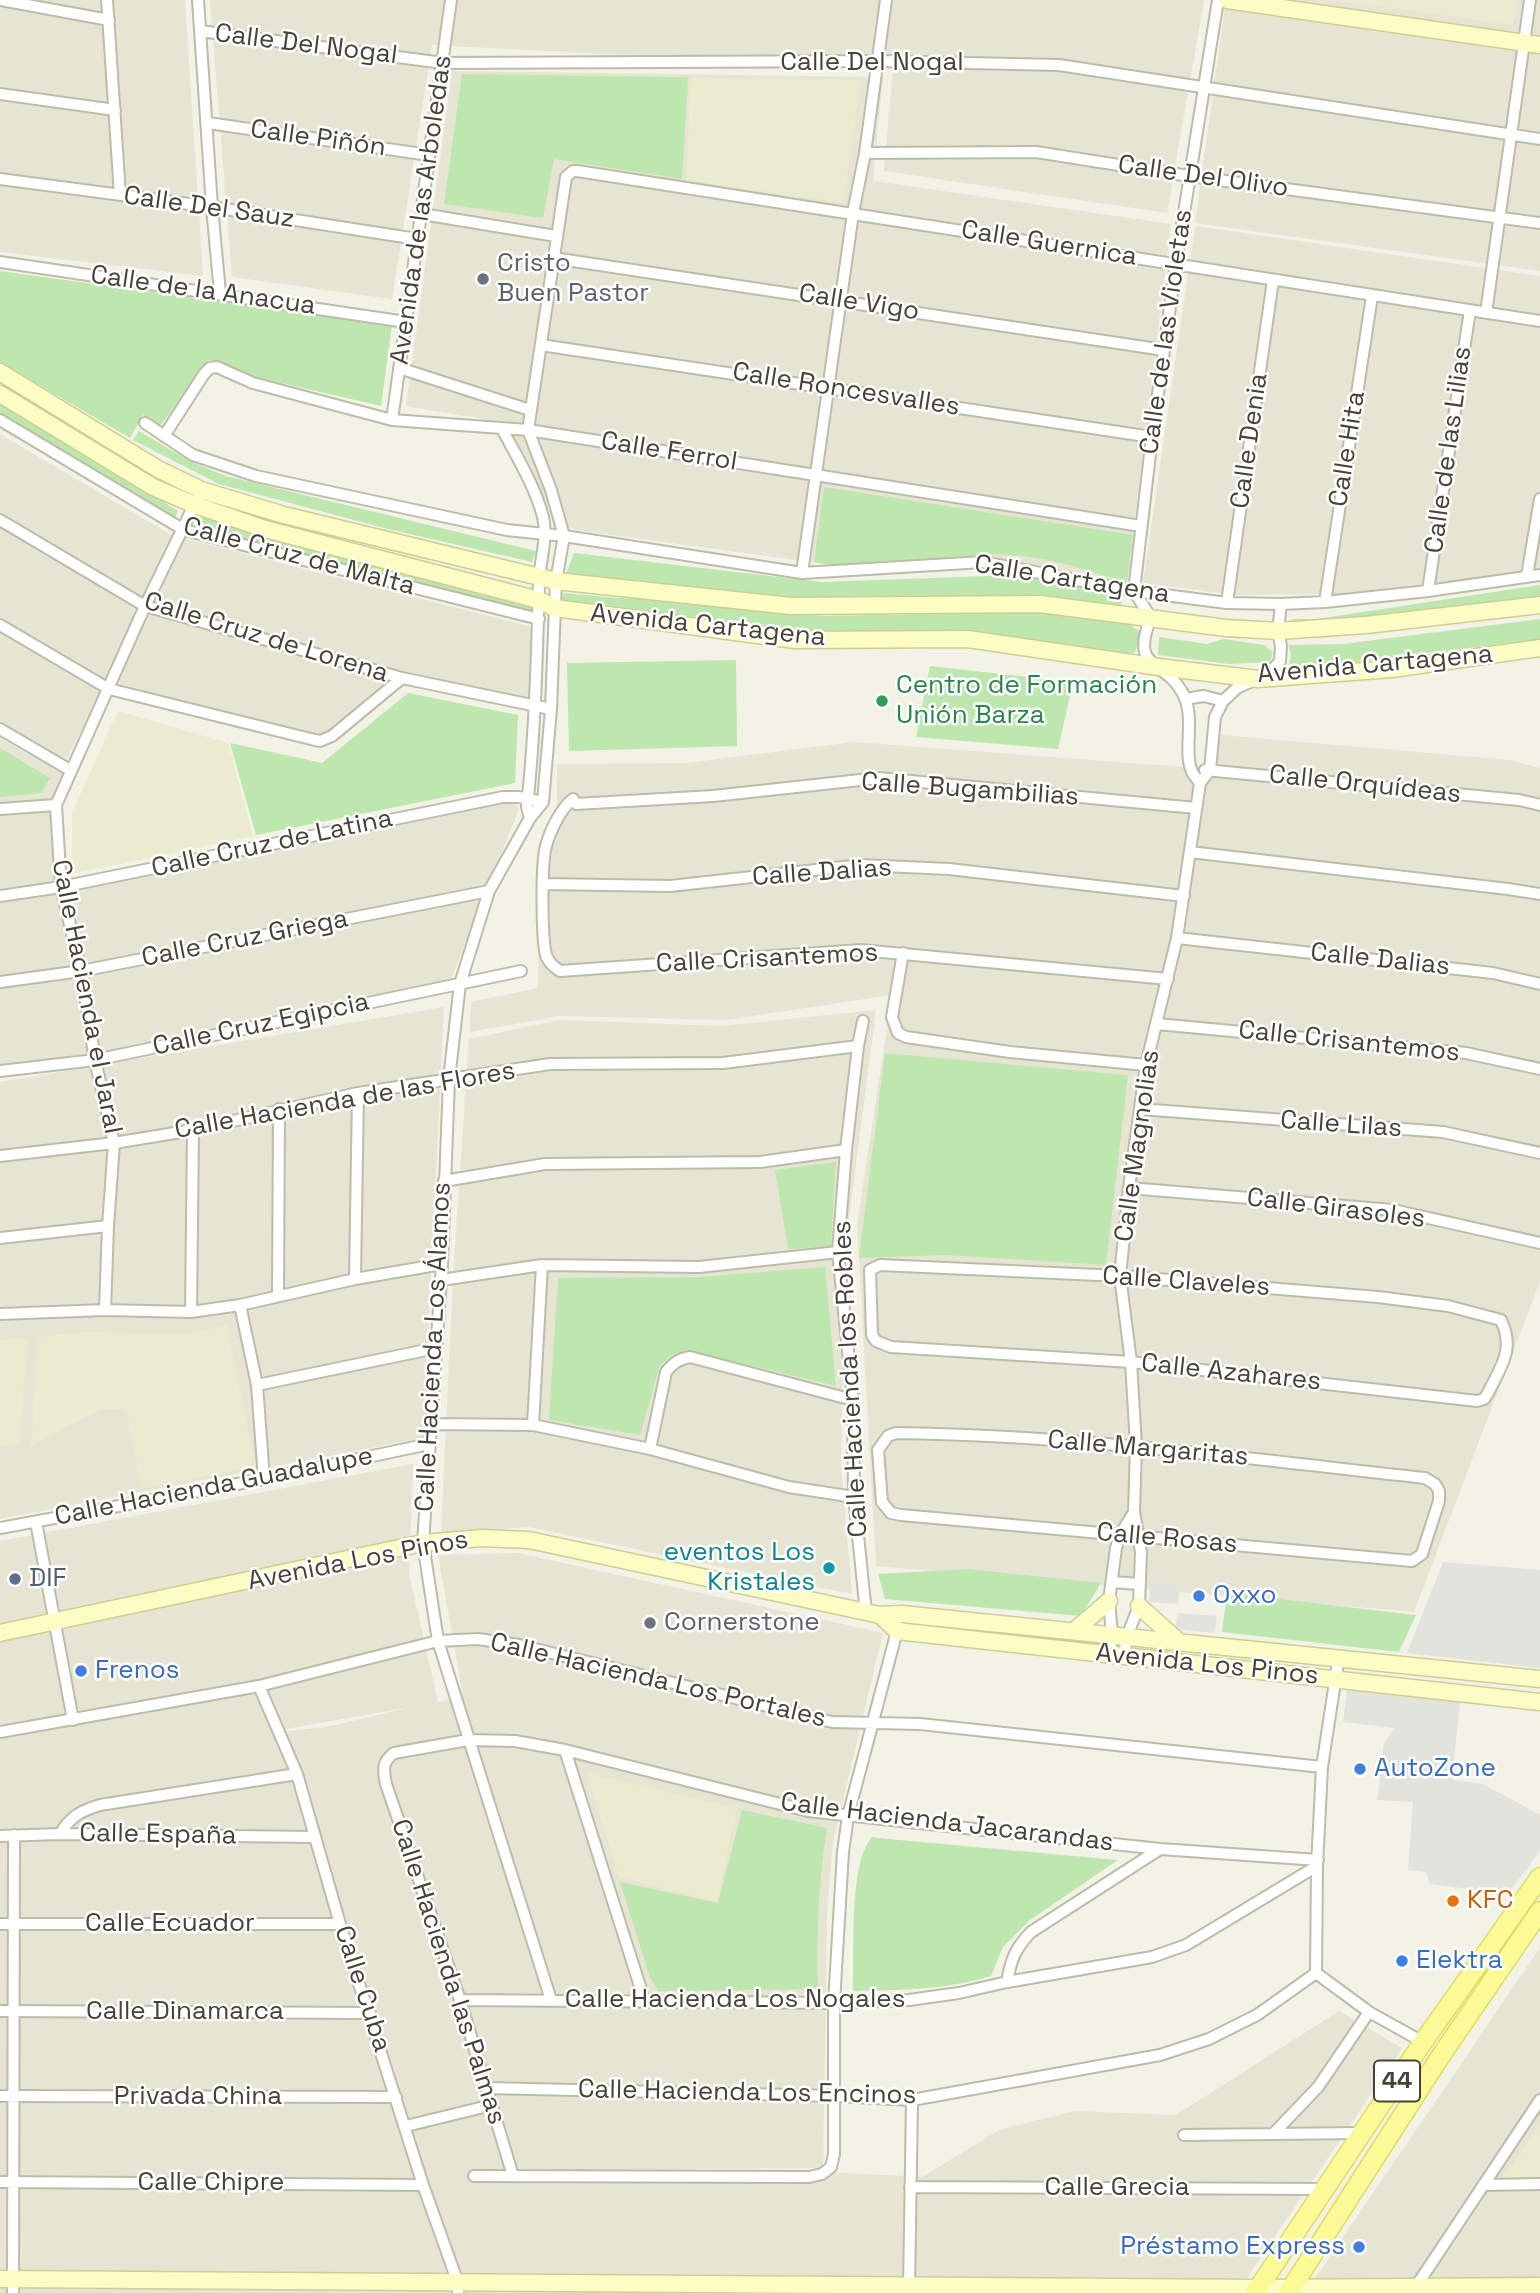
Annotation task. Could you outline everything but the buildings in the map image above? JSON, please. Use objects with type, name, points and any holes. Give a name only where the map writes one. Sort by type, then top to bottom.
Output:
[{"type":"main road","name":"44","points":[[1257,2291],[1423,2042],[1540,1877]]},
{"type":"main road","name":"44","points":[[1290,2291],[1442,2054],[1540,1912]]},
{"type":"street","points":[[0,0],[109,20]]},
{"type":"street","points":[[107,0],[120,195]]},
{"type":"street","points":[[198,0],[220,293]]},
{"type":"street","name":"Avenida de las Arboledas","points":[[392,420],[452,0]]},
{"type":"street","points":[[803,573],[853,213],[865,153],[886,0]]},
{"type":"street","name":"Calle de las Violetas","points":[[1134,591],[1176,263],[1217,0]]},
{"type":"street","points":[[1227,0],[1540,45]]},
{"type":"street","name":"Calle de las Lilias","points":[[1486,313],[1530,0]]},
{"type":"street","name":"Calle Del Nogal","points":[[200,31],[443,63],[877,61],[1059,65],[1540,139]]},
{"type":"street","points":[[0,94],[115,110]]},
{"type":"street","name":"Calle Piñón","points":[[208,123],[429,155]]},
{"type":"street","name":"Calle Del Olivo","points":[[865,153],[1036,152],[1189,176],[1540,223]]},
{"type":"street","name":"Calle Guernica","points":[[556,236],[564,183],[569,174],[578,171],[1540,321]]},
{"type":"street","name":"Calle Del Sauz","points":[[0,178],[417,239]]},
{"type":"street","points":[[422,214],[556,236],[528,430],[551,490],[564,536],[556,581],[551,709],[543,802],[530,818]]},
{"type":"street","name":"Calle Vigo","points":[[553,258],[1164,350]]},
{"type":"street","name":"Calle de la Anacua","points":[[0,262],[406,322]]},
{"type":"street","name":"Calle Denia","points":[[1227,603],[1273,280]]},
{"type":"street","name":"Calle Hita","points":[[1325,602],[1372,296]]},
{"type":"street","name":"Calle de las Lilias","points":[[1428,591],[1470,310]]},
{"type":"street","name":"Calle Roncesvalles","points":[[541,345],[1152,437]]},
{"type":"street","name":"Calle Ferrol","points":[[164,436],[204,374],[210,368],[217,367],[253,383],[392,420],[528,430],[1141,526]]},
{"type":"street","points":[[399,369],[530,410]]},
{"type":"street","name":"Avenida Cartagena","points":[[0,372],[159,469],[198,498],[265,529],[539,600],[555,608],[795,640],[968,639],[1258,679],[1392,668],[1540,648]]},
{"type":"street","name":"Avenida Cartagena","points":[[0,394],[153,487],[284,515],[556,581],[791,606],[1040,604],[1226,628],[1278,631],[1366,625],[1540,605]]},
{"type":"street","name":"Calle Cruz de Malta","points":[[0,420],[184,530],[539,620]]},
{"type":"street","points":[[145,423],[193,456],[256,476],[508,530],[564,536]]},
{"type":"street","points":[[502,429],[530,484],[543,518],[545,536],[539,578],[539,620],[527,807],[530,818]]},
{"type":"street","name":"Calle Hacienda el Jaral","points":[[105,1310],[114,1143],[95,1060],[81,971],[61,887],[55,806],[145,606],[198,498]]},
{"type":"street","points":[[1527,576],[1540,499]]},
{"type":"street","name":"Calle Cruz de Lorena","points":[[0,520],[145,606],[402,678],[551,709]]},
{"type":"street","name":"Calle Cartagena","points":[[564,536],[803,573],[983,562],[1134,591],[1227,603],[1325,602],[1540,575]]},
{"type":"street","points":[[1134,591],[1151,618],[1143,639],[1144,653],[1147,659],[1175,682],[1185,699],[1190,721],[1190,769],[1200,783]]},
{"type":"street","points":[[1210,770],[1215,717],[1223,701],[1237,688],[1270,673],[1280,661],[1278,631],[1281,604]]},
{"type":"street","points":[[539,620],[555,608]]},
{"type":"street","points":[[0,625],[109,689],[320,741],[332,736],[402,678]]},
{"type":"street","points":[[1185,699],[1205,696],[1223,701]]},
{"type":"street","points":[[0,729],[70,769]]},
{"type":"street","name":"Calle Orquídeas","points":[[1190,769],[1519,800],[1540,805]]},
{"type":"street","name":"Calle Magnolias","points":[[1120,1635],[1139,1606],[1139,1537],[1133,1513],[1136,1446],[1131,1362],[1121,1276],[1129,1188],[1146,1065],[1177,937],[1200,783],[1210,770]]},
{"type":"street","name":"Calle Bugambilias","points":[[543,884],[546,846],[564,807],[573,799],[576,804],[713,796],[879,778],[1196,808]]},
{"type":"street","name":"Calle Cruz de Latina","points":[[0,896],[61,887],[503,797],[528,798],[543,802]]},
{"type":"street","points":[[0,809],[55,806]]},
{"type":"street","name":"Calle Hacienda Los Álamos","points":[[530,818],[489,891],[460,984],[449,1079],[442,1264],[423,1543],[438,1641],[551,2000]]},
{"type":"street","points":[[1190,852],[1508,888],[1540,894]]},
{"type":"street","name":"Calle Dalias","points":[[543,884],[670,886],[861,865],[949,869],[1184,896]]},
{"type":"street","name":"Calle Crisantemos","points":[[543,884],[545,951],[549,962],[560,971],[861,950],[1168,979]]},
{"type":"street","name":"Calle Cruz Griega","points":[[0,982],[81,971],[489,891]]},
{"type":"street","name":"Calle Dalias","points":[[1177,937],[1493,972],[1540,984]]},
{"type":"street","points":[[902,953],[892,1017],[898,1033],[906,1037],[1010,1052],[1146,1065]]},
{"type":"street","name":"Calle Cruz Egipcia","points":[[0,1072],[95,1060],[521,971]]},
{"type":"street","name":"Calle Hacienda los Robles","points":[[863,1021],[846,1150],[838,1252],[853,1400],[854,1497],[873,1614]]},
{"type":"street","name":"Calle Crisantemos","points":[[1157,1024],[1466,1053],[1540,1069]]},
{"type":"street","name":"Calle Hacienda de las Flores","points":[[0,1156],[114,1143],[193,1130],[358,1093],[550,1064],[723,1063],[858,1046]]},
{"type":"street","points":[[355,1279],[358,1093]]},
{"type":"street","points":[[278,1294],[279,1109]]},
{"type":"street","name":"Calle Lilas","points":[[1140,1109],[1443,1132],[1540,1153]]},
{"type":"street","points":[[191,1312],[193,1130]]},
{"type":"street","points":[[444,1181],[545,1164],[760,1162],[846,1150]]},
{"type":"street","name":"Calle Girasoles","points":[[1129,1188],[1393,1210],[1540,1243]]},
{"type":"street","points":[[0,1238],[108,1226]]},
{"type":"street","points":[[441,1280],[542,1265],[699,1266],[838,1252]]},
{"type":"street","points":[[0,1314],[105,1310],[191,1312],[240,1305],[278,1294],[442,1264]]},
{"type":"street","points":[[533,1425],[542,1265]]},
{"type":"street","name":"Calle Claveles","points":[[891,1347],[876,1341],[872,1335],[870,1269],[880,1265],[1121,1276],[1392,1299],[1448,1306],[1501,1320]]},
{"type":"street","points":[[240,1305],[257,1385],[264,1479]]},
{"type":"street","name":"Calle Azahares","points":[[891,1347],[1131,1362],[1478,1401],[1485,1399],[1508,1351],[1509,1341],[1501,1320]]},
{"type":"street","points":[[257,1385],[436,1348]]},
{"type":"street","points":[[650,1450],[666,1372],[671,1365],[685,1358],[690,1357],[853,1400]]},
{"type":"street","points":[[430,1424],[533,1425],[650,1450],[789,1488],[854,1497]]},
{"type":"street","name":"Calle Margaritas","points":[[878,1450],[888,1436],[896,1433],[983,1434],[1136,1446],[1425,1478]]},
{"type":"street","name":"Calle Hacienda Guadalupe","points":[[0,1528],[264,1479],[429,1444]]},
{"type":"street","name":"Calle Rosas","points":[[878,1450],[882,1502],[891,1513],[1412,1561],[1422,1554],[1439,1501],[1439,1491],[1435,1484],[1425,1478]]},
{"type":"street","name":"Calle Magnolias","points":[[1120,1635],[1109,1601],[1116,1548],[1133,1513]]},
{"type":"street","points":[[36,1522],[73,1720]]},
{"type":"street","name":"Avenida Los Pinos","points":[[0,1633],[423,1543],[482,1538],[529,1539],[873,1614],[902,1614],[1075,1630],[1540,1679]]},
{"type":"street","points":[[1113,1582],[1139,1584]]},
{"type":"street","points":[[1075,1630],[1109,1601]]},
{"type":"street","points":[[1139,1606],[1177,1640]]},
{"type":"street","points":[[873,1614],[897,1631]]},
{"type":"street","points":[[474,2176],[809,2177],[822,2174],[831,2167],[834,2154],[834,2003],[839,1893],[848,1816],[902,1614]]},
{"type":"street","name":"Avenida Los Pinos","points":[[897,1631],[1540,1702]]},
{"type":"street","points":[[1117,1655],[1120,1635]]},
{"type":"street","name":"Calle Hacienda Los Portales","points":[[0,1732],[259,1686],[438,1641],[478,1639],[519,1646],[832,1722],[920,1724],[1322,1767]]},
{"type":"street","points":[[1339,1656],[1322,1767],[1316,1973],[1368,2012],[1423,2042]]},
{"type":"street","name":"Calle Cuba","points":[[259,1686],[297,1774],[340,1924],[458,2288]]},
{"type":"street","name":"Calle Hacienda Jacarandas","points":[[383,1768],[386,1759],[394,1753],[468,1740],[515,1741],[565,1749],[808,1811],[1318,1863]]},
{"type":"street","points":[[565,1749],[645,2002]]},
{"type":"street","name":"Calle Hacienda las Palmas","points":[[383,1768],[386,1784],[460,2000],[513,2176]]},
{"type":"street","points":[[60,1834],[68,1820],[80,1811],[100,1805],[297,1774]]},
{"type":"street","name":"Calle España","points":[[0,1836],[60,1834],[315,1837]]},
{"type":"street","points":[[14,1835],[14,2182],[9,2284],[1257,2291],[1540,2286]]},
{"type":"street","points":[[1007,1982],[1017,1946],[1031,1932],[1160,1849]]},
{"type":"street","name":"Calle Hacienda Los Nogales","points":[[460,2000],[834,2003],[909,2000],[959,1993],[1152,1957],[1186,1945],[1318,1863]]},
{"type":"street","name":"Calle Ecuador","points":[[0,1924],[340,1924]]},
{"type":"street","name":"Calle Hacienda Los Encinos","points":[[487,2088],[912,2100],[1160,2055],[1209,2039],[1257,2015],[1316,1973]]},
{"type":"street","name":"Calle Dinamarca","points":[[0,2011],[370,2012]]},
{"type":"street","points":[[1274,2133],[1318,2087],[1368,2012]]},
{"type":"street","name":"Privada China","points":[[0,2096],[396,2097]]},
{"type":"street","points":[[909,2289],[912,2100]]},
{"type":"street","points":[[1414,2290],[1540,2101]]},
{"type":"street","points":[[406,2126],[492,2105]]},
{"type":"street","points":[[1184,2135],[1362,2133]]},
{"type":"street","name":"Calle Chipre","points":[[0,2182],[423,2185]]},
{"type":"street","points":[[1483,2185],[1540,2184]]},
{"type":"street","name":"Calle Grecia","points":[[910,2187],[1324,2189]]},
{"type":"shaded area","points":[[0,0],[185,0],[203,276],[0,252]]},
{"type":"shaded area","points":[[210,0],[1204,0],[1167,213],[884,171],[893,69],[432,45],[392,299],[232,277]]},
{"type":"shaded area","points":[[1226,0],[1540,0],[1540,271],[1195,223]]},
{"type":"shaded area","points":[[1330,0],[1518,0],[1513,25]]},
{"type":"shaded area","points":[[452,71],[883,77],[873,181],[1171,224],[1127,584],[967,557],[833,565],[576,530],[557,520],[502,422],[406,406]]},
{"type":"shaded area","points":[[691,78],[861,80],[843,203],[686,180]]},
{"type":"shaded area","points":[[1195,226],[1540,276],[1540,572],[1337,594],[1236,595],[1143,583]]},
{"type":"shaded area","points":[[0,434],[171,535],[535,628],[531,699],[412,673],[322,739],[106,680],[64,765],[0,727]]},
{"type":"shaded area","points":[[118,711],[228,743],[253,836],[72,874],[72,813]]},
{"type":"shaded area","points":[[1221,735],[1510,760],[1540,768],[1540,1281],[1414,1612],[876,1566],[857,1225],[892,995],[725,1020],[559,1016],[470,1032],[471,1002],[538,988],[539,856],[557,804],[557,764],[686,763],[854,742],[1210,769]]},
{"type":"shaded area","points":[[0,738],[63,774],[51,842],[58,885],[514,802],[519,809],[449,984],[84,1057],[0,1067]]},
{"type":"shaded area","points":[[444,1007],[423,1438],[0,1519],[0,1082]]},
{"type":"shaded area","points":[[876,1010],[846,1241],[841,1465],[852,1594],[528,1527],[441,1533],[453,1277],[469,1039],[560,1020],[722,1026]]},
{"type":"shaded area","points":[[226,1325],[256,1467],[142,1489],[126,1409],[101,1409],[31,1446],[38,1337],[85,1332],[184,1334]]},
{"type":"shaded area","points":[[28,1338],[19,1444],[0,1446],[0,1340]]},
{"type":"shaded area","points":[[413,1464],[409,1574],[438,1702],[463,1696],[438,1555],[518,1553],[883,1633],[833,1842],[827,1914],[823,2168],[653,2169],[922,2177],[1001,2129],[1075,2111],[1176,2115],[1339,2011],[1402,2048],[1237,2293],[0,2293],[0,1541]],"holes":[[[416,1706],[327,1727],[275,1732]]]},
{"type":"shaded area","points":[[1443,1562],[1540,1570],[1540,1668],[1407,1653]]},
{"type":"shaded area","points":[[1150,1582],[1180,1584],[1178,1604],[1149,1602]]},
{"type":"shaded area","points":[[1178,1613],[1217,1616],[1215,1633],[1175,1629]]},
{"type":"shaded area","points":[[1347,1689],[1460,1702],[1452,1780],[1483,1784],[1540,1815],[1540,1851],[1508,1894],[1430,1884],[1426,1872],[1408,1870],[1413,1802],[1377,1800],[1384,1743],[1394,1728],[1343,1722]]},
{"type":"shaded area","points":[[587,1773],[737,1808],[717,1902],[619,1877]]},
{"type":"shaded area","points":[[1540,1948],[1540,2293],[1305,2293]]},
{"type":"shaded area","points":[[1540,2126],[1540,2179],[1501,2180]]},
{"type":"green space","points":[[462,74],[688,77],[682,179],[554,159],[543,218],[444,204]]},
{"type":"green space","points":[[0,271],[392,325],[381,406],[260,378],[209,360],[160,426],[143,415],[130,438],[0,362]]},
{"type":"green space","points":[[0,403],[178,511],[174,520],[0,415]]},
{"type":"green space","points":[[139,431],[193,463],[226,476],[536,551],[532,562],[388,529],[219,484],[133,440]]},
{"type":"green space","points":[[824,487],[1133,535],[1127,584],[1048,560],[1005,555],[833,565],[814,562]]},
{"type":"green space","points":[[203,517],[321,553],[535,606],[534,614],[212,533],[197,525]]},
{"type":"green space","points":[[574,553],[822,582],[1018,575],[1086,584],[1122,597],[1121,611],[794,601],[566,574]]},
{"type":"green space","points":[[1540,585],[1540,606],[1289,628],[1293,619],[1317,619]]},
{"type":"green space","points":[[564,593],[675,600],[821,616],[1033,612],[1131,625],[1141,633],[1135,652],[1125,656],[793,632],[561,600]]},
{"type":"green space","points":[[1540,619],[1540,639],[1357,662],[1289,666],[1291,654],[1288,645],[1343,644]]},
{"type":"green space","points":[[1159,637],[1207,644],[1223,639],[1264,645],[1273,652],[1270,662],[1229,664],[1158,655]]},
{"type":"green space","points":[[736,660],[737,746],[569,751],[567,663]]},
{"type":"green space","points":[[930,666],[1073,682],[1058,749],[916,737]]},
{"type":"green space","points":[[408,693],[518,715],[515,783],[256,835],[230,743],[322,763]]},
{"type":"green space","points":[[0,748],[50,778],[41,793],[0,797]]},
{"type":"green space","points":[[885,1053],[1128,1075],[1106,1265],[945,1255],[859,1258]]},
{"type":"green space","points":[[836,1162],[831,1246],[788,1249],[775,1170]]},
{"type":"green space","points":[[825,1267],[836,1386],[687,1350],[673,1355],[660,1365],[640,1435],[549,1420],[558,1278],[699,1277]]},
{"type":"green space","points":[[968,1569],[1101,1583],[1081,1616],[885,1599],[878,1574]]},
{"type":"green space","points":[[1227,1593],[1416,1615],[1399,1652],[1222,1632]]},
{"type":"green space","points":[[742,1810],[827,1828],[819,1909],[818,1989],[659,1991],[650,1978],[620,1882],[718,1903]]},
{"type":"green space","points":[[872,1837],[1118,1860],[1030,1920],[1003,1947],[991,1976],[940,1987],[853,1991],[856,1888],[864,1850]]},
{"type":"place","name":"Cristo Buen Pastor","points":[[483,279]]},
{"type":"place","name":"Centro de Formación Unión Barza","points":[[882,701]]},
{"type":"place","name":"eventos Los Kristales","points":[[829,1568]]},
{"type":"place","name":"DIF","points":[[15,1579]]},
{"type":"place","name":"Oxxo","points":[[1199,1596]]},
{"type":"place","name":"Cornerstone","points":[[650,1623]]},
{"type":"place","name":"Frenos","points":[[81,1671]]},
{"type":"place","name":"AutoZone","points":[[1360,1769]]},
{"type":"place","name":"KFC","points":[[1453,1901]]},
{"type":"place","name":"Elektra","points":[[1402,1961]]},
{"type":"place","name":"Préstamo Express","points":[[1359,2247]]}]
